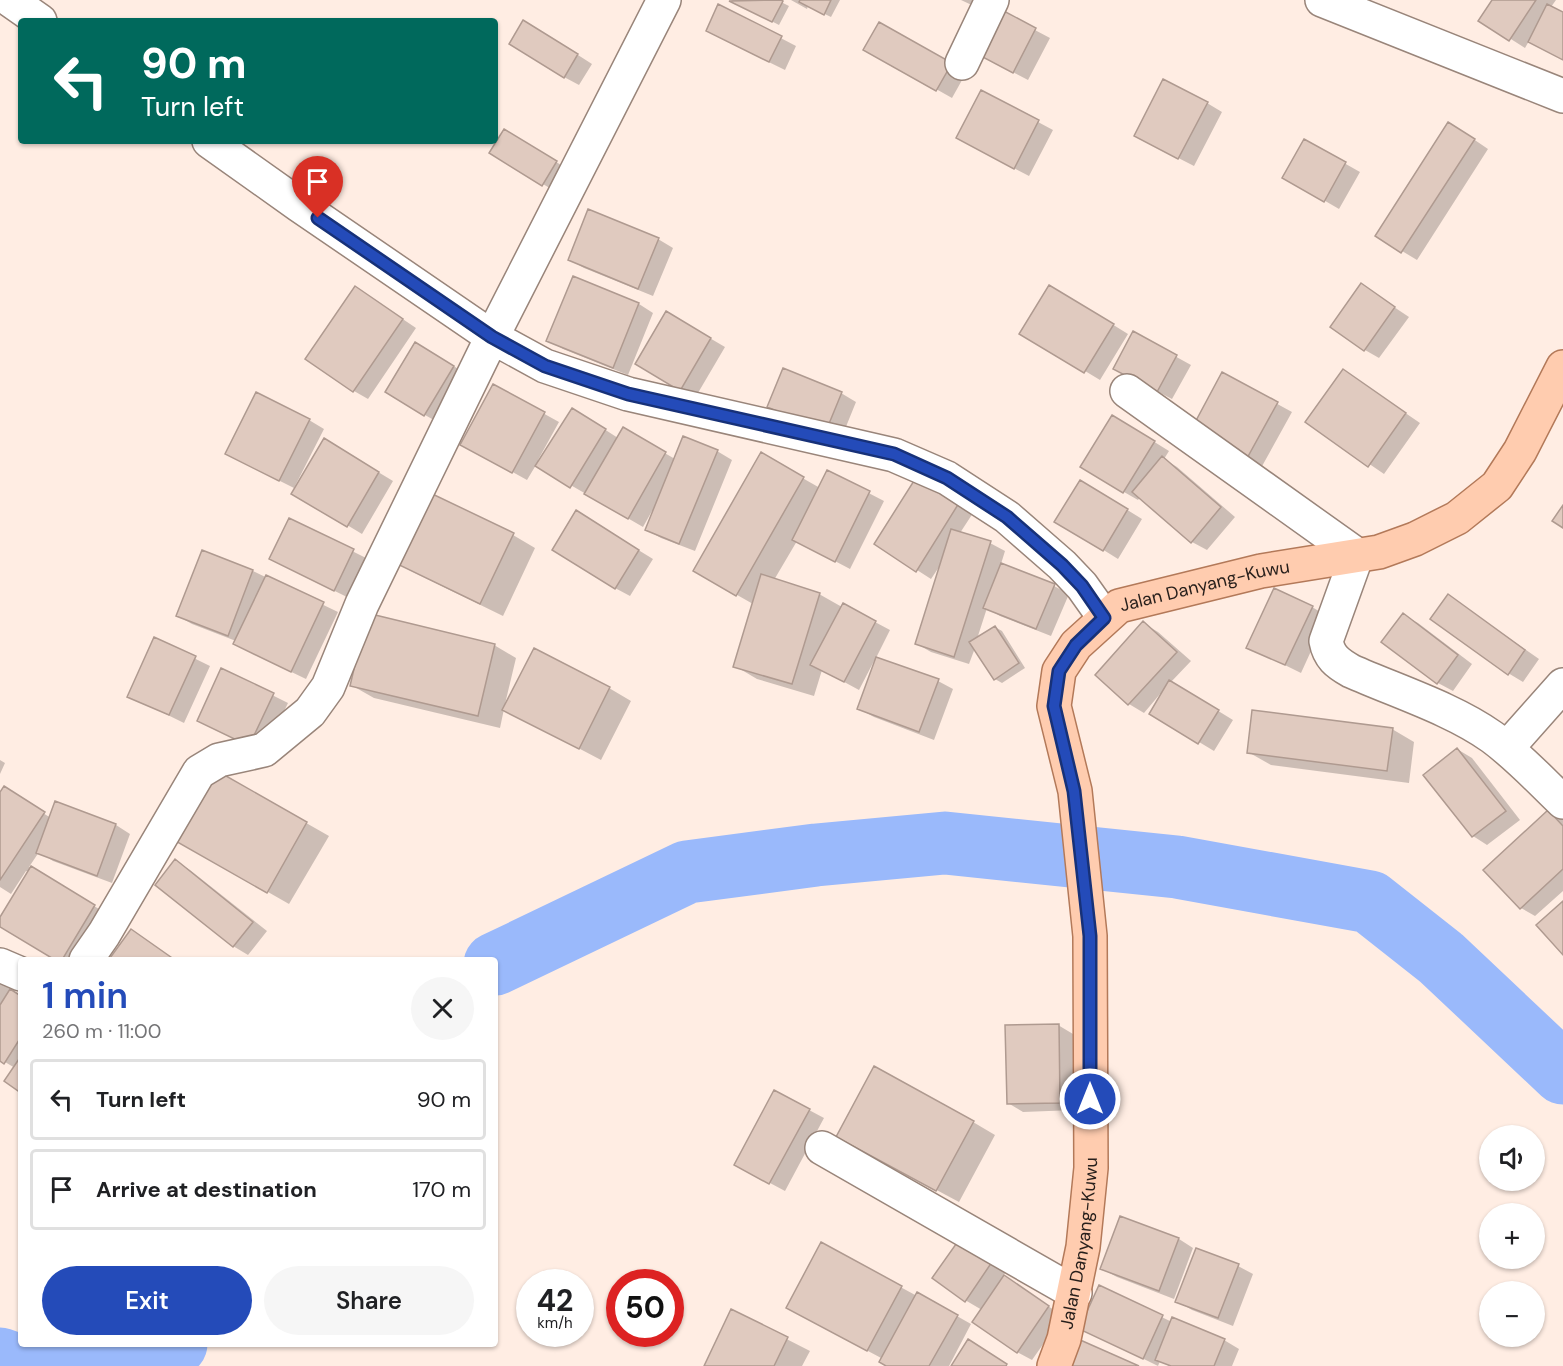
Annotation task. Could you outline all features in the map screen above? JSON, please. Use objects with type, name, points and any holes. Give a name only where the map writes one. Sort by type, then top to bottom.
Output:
[{"type":"main road","name":"Jalan Danyang-Kuwu","points":[[1054,1366],[1064,1339],[1075,1293],[1083,1247],[1091,1168],[1090,936],[1074,791],[1054,706],[1059,671],[1076,645],[1119,606],[1261,571],[1379,552],[1415,539],[1457,518],[1497,486],[1520,451],[1563,367]]},
{"type":"street","points":[[10,0],[36,18]]},
{"type":"street","points":[[88,957],[104,934],[199,772],[219,760],[264,750],[310,712],[328,687],[362,604],[492,337],[664,0]]},
{"type":"street","points":[[962,63],[993,0]]},
{"type":"street","points":[[1322,0],[1563,96]]},
{"type":"street","points":[[213,144],[492,337],[545,366],[628,394],[894,454],[947,478],[1007,517],[1039,544],[1082,586],[1104,618]]},
{"type":"street","points":[[1127,391],[1357,555],[1326,641],[1328,653],[1337,663],[1460,718],[1507,748],[1563,802]]},
{"type":"street","points":[[1507,748],[1563,685]]},
{"type":"street","points":[[0,965],[18,973]]},
{"type":"street","points":[[822,1148],[1075,1293]]},
{"type":"building","points":[[800,0],[831,0],[824,15],[799,2]]},
{"type":"building","points":[[1492,0],[1536,0],[1509,41],[1478,21]]},
{"type":"building","points":[[729,1],[783,1],[772,22]]},
{"type":"building","points":[[718,4],[782,36],[769,62],[706,31]]},
{"type":"building","points":[[1547,4],[1563,12],[1563,60],[1528,42]]},
{"type":"building","points":[[1000,9],[1036,28],[1013,73],[977,54]]},
{"type":"building","points":[[523,20],[578,54],[564,78],[509,44]]},
{"type":"building","points":[[879,22],[952,63],[936,91],[863,50]]},
{"type":"building","points":[[1163,79],[1208,102],[1178,159],[1134,136]]},
{"type":"building","points":[[981,90],[1039,120],[1014,169],[956,138]]},
{"type":"building","points":[[1448,122],[1475,139],[1401,253],[1375,236]]},
{"type":"building","points":[[504,129],[557,161],[542,186],[489,153],[495,144],[498,144],[498,139]]},
{"type":"building","points":[[1304,139],[1346,162],[1324,202],[1282,178]]},
{"type":"building","points":[[588,209],[659,238],[638,289],[568,260]]},
{"type":"building","points":[[573,276],[639,303],[613,368],[546,341]]},
{"type":"building","points":[[1361,283],[1395,307],[1364,351],[1330,327]]},
{"type":"building","points":[[1049,285],[1114,324],[1084,373],[1019,334]]},
{"type":"building","points":[[355,286],[403,319],[353,392],[305,359]]},
{"type":"building","points":[[666,311],[711,338],[680,391],[635,364]]},
{"type":"building","points":[[1133,331],[1177,355],[1157,392],[1113,369]]},
{"type":"building","points":[[415,342],[454,366],[424,416],[385,392]]},
{"type":"building","points":[[783,368],[842,392],[826,431],[767,407]]},
{"type":"building","points":[[1343,369],[1406,413],[1368,467],[1305,422]]},
{"type":"building","points":[[1222,372],[1278,402],[1246,460],[1191,430]]},
{"type":"building","points":[[493,384],[545,412],[512,473],[460,445]]},
{"type":"building","points":[[256,392],[310,419],[279,481],[225,454]]},
{"type":"building","points":[[572,408],[606,429],[570,488],[535,466]]},
{"type":"building","points":[[1112,415],[1155,441],[1123,493],[1080,467]]},
{"type":"building","points":[[623,427],[666,452],[628,519],[584,494]]},
{"type":"building","points":[[683,436],[718,450],[679,544],[645,530]]},
{"type":"building","points":[[324,438],[379,472],[347,527],[291,494]]},
{"type":"building","points":[[761,452],[804,477],[736,596],[693,571]]},
{"type":"building","points":[[1162,456],[1221,507],[1191,543],[1132,492]]},
{"type":"building","points":[[827,470],[870,491],[835,562],[792,540]]},
{"type":"building","points":[[917,476],[959,503],[916,572],[874,544]]},
{"type":"building","points":[[1080,480],[1128,509],[1103,551],[1054,522]]},
{"type":"building","points":[[424,490],[514,533],[480,604],[391,561]]},
{"type":"building","points":[[1563,505],[1563,528],[1552,521]]},
{"type":"building","points":[[576,510],[639,550],[615,589],[552,550]]},
{"type":"building","points":[[289,518],[354,549],[334,591],[269,559]]},
{"type":"building","points":[[951,529],[991,541],[954,657],[915,644]]},
{"type":"building","points":[[202,550],[253,570],[228,636],[176,616]]},
{"type":"building","points":[[1001,563],[1055,584],[1036,629],[983,608]]},
{"type":"building","points":[[761,574],[820,593],[792,684],[733,667]]},
{"type":"building","points":[[266,575],[324,602],[291,672],[233,644]]},
{"type":"building","points":[[1274,588],[1313,606],[1285,665],[1246,648]]},
{"type":"building","points":[[1448,594],[1525,650],[1508,675],[1430,619]]},
{"type":"building","points":[[843,603],[876,621],[844,682],[810,665]]},
{"type":"building","points":[[367,613],[495,644],[478,716],[350,686]]},
{"type":"building","points":[[1403,613],[1458,655],[1437,684],[1381,642]]},
{"type":"building","points":[[1143,621],[1177,652],[1128,705],[1095,675]]},
{"type":"building","points":[[995,626],[1019,663],[994,680],[969,642]]},
{"type":"building","points":[[154,637],[196,656],[169,715],[127,697]]},
{"type":"building","points":[[534,648],[610,687],[579,749],[502,710]]},
{"type":"building","points":[[876,657],[939,679],[919,732],[857,709]]},
{"type":"building","points":[[221,668],[274,693],[249,746],[197,721]]},
{"type":"building","points":[[1169,680],[1219,710],[1198,744],[1149,714]]},
{"type":"building","points":[[1252,710],[1393,728],[1387,771],[1247,753]]},
{"type":"building","points":[[1457,748],[1506,811],[1472,837],[1423,775]]},
{"type":"building","points":[[212,768],[307,822],[267,893],[172,839]]},
{"type":"building","points":[[4,786],[45,812],[0,880],[0,792]]},
{"type":"building","points":[[55,801],[116,824],[97,876],[36,853]]},
{"type":"building","points":[[1548,810],[1563,826],[1563,869],[1520,909],[1483,870]]},
{"type":"building","points":[[175,859],[253,922],[233,947],[155,885]]},
{"type":"building","points":[[31,866],[95,905],[64,957],[50,957],[0,927],[0,917]]},
{"type":"building","points":[[1563,901],[1563,955],[1536,925]]},
{"type":"building","points":[[131,929],[171,957],[111,957]]},
{"type":"building","points":[[10,989],[18,994],[18,1042],[4,1064],[0,1061],[0,1005]]},
{"type":"building","points":[[1059,1024],[1060,1103],[1007,1104],[1005,1025]]},
{"type":"building","points":[[18,1060],[18,1091],[4,1081]]},
{"type":"building","points":[[874,1066],[974,1121],[936,1191],[836,1137]]},
{"type":"building","points":[[774,1090],[810,1109],[769,1184],[734,1165]]},
{"type":"building","points":[[1120,1216],[1179,1238],[1159,1291],[1100,1269]]},
{"type":"building","points":[[961,1237],[994,1259],[965,1302],[932,1278]]},
{"type":"building","points":[[821,1242],[902,1286],[867,1351],[786,1308]]},
{"type":"building","points":[[1196,1248],[1239,1264],[1218,1318],[1175,1302]]},
{"type":"building","points":[[1004,1275],[1049,1306],[1017,1353],[972,1322]]},
{"type":"building","points":[[1099,1285],[1163,1315],[1143,1359],[1079,1329]]},
{"type":"building","points":[[917,1292],[958,1315],[929,1366],[886,1366],[879,1362]]},
{"type":"building","points":[[731,1309],[788,1337],[774,1366],[704,1366]]},
{"type":"building","points":[[1172,1317],[1225,1339],[1214,1366],[1171,1366],[1155,1360]]},
{"type":"building","points":[[968,1339],[1007,1364],[1006,1366],[951,1366]]},
{"type":"building","points":[[1078,1339],[1139,1366],[1066,1366]]},
{"type":"waterway","points":[[498,963],[687,872],[816,855],[945,843],[1177,867],[1370,902],[1441,958],[1563,1073]]},
{"type":"waterway","points":[[69,1366],[160,1352],[170,1347]]},
{"type":"waterway","points":[[0,1359],[20,1366]]},
{"type":"route","points":[[318,218],[492,337],[545,366],[628,394],[894,454],[947,478],[1007,517],[1062,565],[1082,586],[1104,618],[1076,645],[1059,671],[1054,706],[1074,791],[1090,936],[1090,1099]]}]
